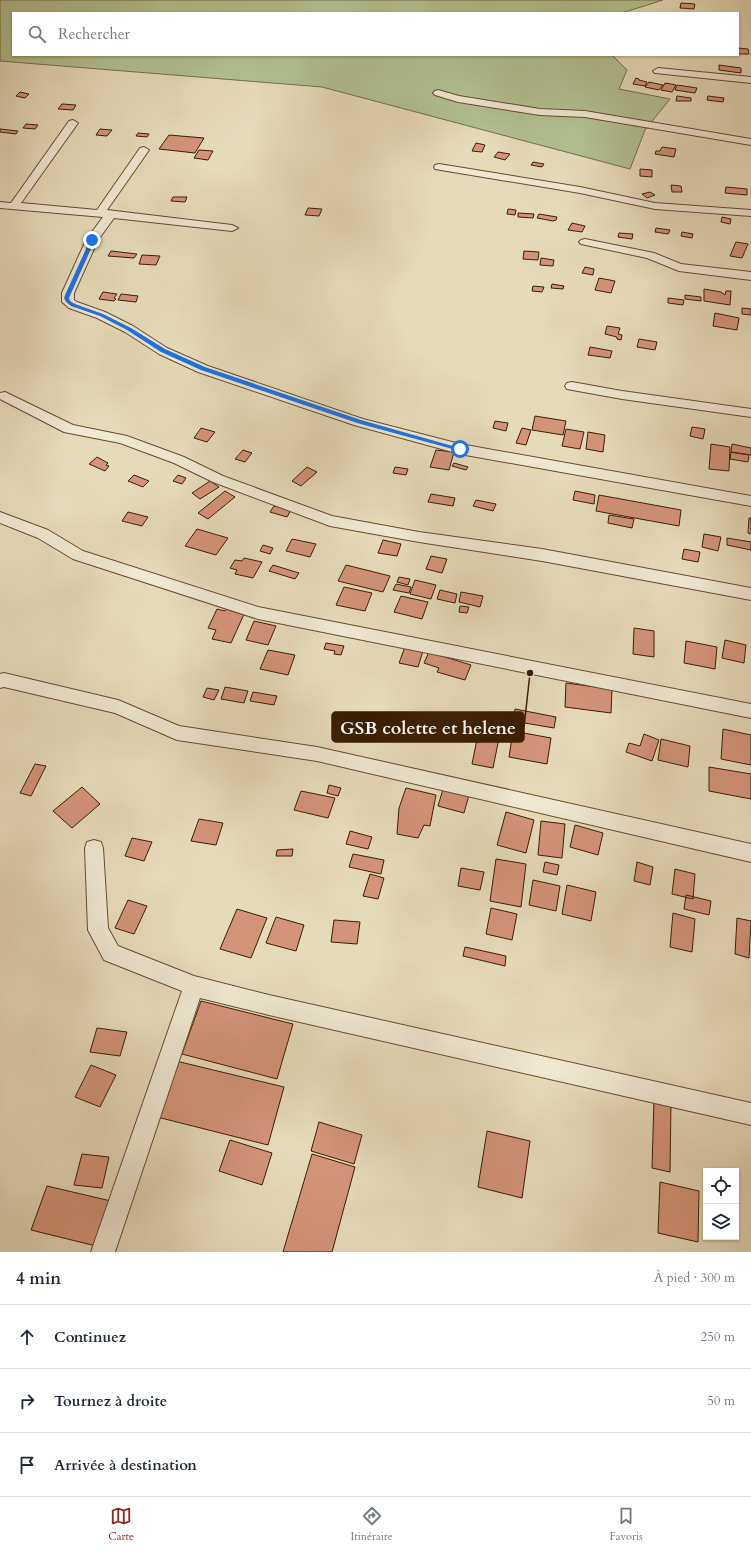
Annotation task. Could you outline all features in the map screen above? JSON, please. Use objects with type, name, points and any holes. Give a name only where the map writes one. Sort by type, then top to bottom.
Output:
[{"type":"street","points":[[658,71],[751,80]]},
{"type":"street","points":[[438,93],[458,99],[540,112],[585,114],[751,142]]},
{"type":"street","points":[[14,206],[73,122]]},
{"type":"street","points":[[144,150],[105,213],[92,240],[68,293],[68,302],[73,305],[102,315],[129,329],[163,351],[196,366],[359,422],[460,449],[751,501]]},
{"type":"street","points":[[439,167],[580,190],[655,206],[751,213]]},
{"type":"street","points":[[0,205],[105,213],[232,228]]},
{"type":"street","points":[[585,242],[650,255],[679,267],[751,276]]},
{"type":"street","points":[[572,386],[622,395],[751,413]]},
{"type":"street","points":[[5,396],[70,429],[122,439],[179,460],[218,479],[330,521],[412,536],[542,555],[751,594]]},
{"type":"street","points":[[0,517],[44,534],[78,555],[104,562],[258,613],[751,711]]},
{"type":"street","points":[[0,681],[118,707],[177,732],[318,754],[751,853]]},
{"type":"street","points":[[94,848],[98,930],[111,953],[162,974],[194,986],[269,1005],[751,1114]]},
{"type":"street","points":[[103,1252],[194,986]]},
{"type":"green space","points":[[0,0],[663,0],[625,12],[12,12],[12,56],[613,56],[627,70],[619,89],[670,99],[645,130],[630,169],[322,87],[0,61]]},
{"type":"building","points":[[681,3],[695,4],[694,9],[680,8]]},
{"type":"building","points":[[739,48],[748,49],[749,54],[739,54]]},
{"type":"building","points":[[719,65],[741,68],[741,73],[719,70]]},
{"type":"building","points":[[636,78],[647,82],[645,86],[633,84]]},
{"type":"building","points":[[649,82],[663,85],[659,90],[645,87]]},
{"type":"building","points":[[665,83],[676,85],[672,92],[661,90]]},
{"type":"building","points":[[677,85],[697,88],[695,93],[675,90]]},
{"type":"building","points":[[20,92],[29,94],[25,98],[16,96]]},
{"type":"building","points":[[677,96],[691,98],[691,101],[676,101]]},
{"type":"building","points":[[708,96],[724,98],[723,102],[707,100]]},
{"type":"building","points":[[62,104],[76,105],[73,110],[58,109]]},
{"type":"building","points":[[26,124],[38,125],[35,129],[23,128]]},
{"type":"building","points":[[0,129],[18,131],[16,134],[0,132]]},
{"type":"building","points":[[100,129],[112,130],[107,136],[96,135]]},
{"type":"building","points":[[138,133],[149,134],[147,137],[136,136]]},
{"type":"building","points":[[169,135],[204,138],[195,153],[159,149]]},
{"type":"building","points":[[476,143],[485,145],[482,152],[472,151]]},
{"type":"building","points":[[662,147],[676,149],[674,157],[655,154],[656,151],[660,151]]},
{"type":"building","points":[[199,150],[213,151],[208,160],[194,158]]},
{"type":"building","points":[[498,152],[510,154],[505,160],[494,157]]},
{"type":"building","points":[[533,162],[544,164],[542,167],[531,165]]},
{"type":"building","points":[[640,169],[652,170],[652,177],[640,176]]},
{"type":"building","points":[[671,185],[681,186],[682,192],[672,192]]},
{"type":"building","points":[[726,187],[747,189],[747,195],[725,193]]},
{"type":"building","points":[[650,192],[655,195],[647,198],[642,194]]},
{"type":"building","points":[[173,197],[187,197],[185,202],[171,201]]},
{"type":"building","points":[[308,208],[322,209],[319,216],[305,215]]},
{"type":"building","points":[[508,209],[516,210],[515,215],[507,214]]},
{"type":"building","points":[[518,213],[534,214],[533,218],[518,217]]},
{"type":"building","points":[[539,214],[557,217],[556,220],[553,221],[537,218]]},
{"type":"building","points":[[722,217],[731,219],[730,224],[721,222]]},
{"type":"building","points":[[572,223],[585,226],[582,232],[568,230]]},
{"type":"building","points":[[656,228],[670,230],[668,234],[655,232]]},
{"type":"building","points":[[682,232],[693,234],[692,238],[681,236]]},
{"type":"building","points":[[619,233],[633,234],[632,239],[618,237]]},
{"type":"building","points":[[736,242],[748,244],[742,258],[730,256]]},
{"type":"building","points":[[111,251],[137,254],[134,258],[108,256]]},
{"type":"building","points":[[524,251],[539,252],[538,260],[523,259]]},
{"type":"building","points":[[142,255],[160,256],[156,265],[139,264]]},
{"type":"building","points":[[541,258],[554,260],[553,266],[540,265]]},
{"type":"building","points":[[585,267],[594,269],[593,275],[582,273]]},
{"type":"building","points":[[599,278],[615,281],[611,293],[595,290]]},
{"type":"building","points":[[552,284],[564,286],[563,289],[551,288]]},
{"type":"building","points":[[533,286],[544,287],[542,292],[532,291]]},
{"type":"building","points":[[704,289],[721,292],[725,295],[726,291],[731,291],[730,305],[704,301]]},
{"type":"building","points":[[103,292],[117,294],[114,298],[116,299],[114,301],[99,299]]},
{"type":"building","points":[[121,294],[138,296],[136,302],[118,300]]},
{"type":"building","points":[[685,295],[701,297],[701,301],[685,299]]},
{"type":"building","points":[[668,298],[684,300],[683,305],[668,303]]},
{"type":"building","points":[[742,308],[751,309],[751,315],[742,314]]},
{"type":"building","points":[[715,313],[739,318],[737,330],[713,326]]},
{"type":"building","points":[[607,326],[620,328],[618,334],[622,335],[621,340],[617,339],[617,337],[605,334]]},
{"type":"building","points":[[639,339],[657,342],[655,350],[637,347]]},
{"type":"building","points":[[590,347],[612,351],[610,358],[588,355]]},
{"type":"building","points":[[535,416],[566,421],[563,435],[532,430]]},
{"type":"building","points":[[495,421],[508,423],[506,431],[493,428]]},
{"type":"building","points":[[692,427],[705,429],[703,439],[690,436]]},
{"type":"building","points":[[201,428],[215,432],[207,442],[194,438]]},
{"type":"building","points":[[522,428],[531,430],[526,445],[516,443]]},
{"type":"building","points":[[566,429],[584,432],[580,449],[562,446]]},
{"type":"building","points":[[588,432],[605,435],[603,452],[586,449]]},
{"type":"building","points":[[711,444],[730,447],[729,471],[709,469]]},
{"type":"building","points":[[732,444],[751,448],[751,455],[731,452]]},
{"type":"building","points":[[243,450],[252,453],[245,462],[235,459]]},
{"type":"building","points":[[436,450],[454,452],[449,470],[430,467]]},
{"type":"building","points":[[731,452],[749,455],[748,462],[730,459]]},
{"type":"building","points":[[97,457],[108,463],[106,465],[109,466],[105,471],[89,464]]},
{"type":"building","points":[[454,463],[468,467],[466,470],[452,466]]},
{"type":"building","points":[[307,467],[317,472],[301,486],[292,481]]},
{"type":"building","points":[[395,467],[408,469],[406,475],[393,473]]},
{"type":"building","points":[[134,475],[149,481],[143,487],[128,481]]},
{"type":"building","points":[[178,475],[186,478],[182,484],[173,481]]},
{"type":"building","points":[[210,481],[219,487],[200,499],[192,493]]},
{"type":"building","points":[[225,491],[235,497],[208,519],[198,513]]},
{"type":"building","points":[[575,491],[595,495],[594,504],[573,500]]},
{"type":"building","points":[[431,494],[455,498],[453,506],[428,502]]},
{"type":"building","points":[[599,495],[681,510],[679,526],[596,511]]},
{"type":"building","points":[[476,500],[496,504],[493,511],[473,506]]},
{"type":"building","points":[[274,506],[291,510],[287,517],[270,512]]},
{"type":"building","points":[[128,512],[148,517],[142,526],[122,521]]},
{"type":"building","points":[[609,515],[634,519],[632,528],[608,523]]},
{"type":"building","points":[[749,518],[751,518],[751,534],[748,533]]},
{"type":"building","points":[[197,529],[228,538],[216,555],[185,546]]},
{"type":"building","points":[[704,534],[721,537],[718,551],[702,547]]},
{"type":"building","points":[[727,538],[751,542],[751,550],[727,545]]},
{"type":"building","points":[[292,539],[316,544],[310,557],[286,551]]},
{"type":"building","points":[[383,540],[401,544],[397,556],[378,553]]},
{"type":"building","points":[[263,545],[273,548],[270,554],[260,551]]},
{"type":"building","points":[[684,549],[700,552],[698,562],[682,559]]},
{"type":"building","points":[[431,556],[447,559],[442,573],[426,569]]},
{"type":"building","points":[[244,558],[262,562],[253,578],[235,574],[237,570],[230,568],[235,560],[242,561]]},
{"type":"building","points":[[273,565],[299,573],[295,579],[269,571]]},
{"type":"building","points":[[346,565],[390,576],[383,592],[338,581]]},
{"type":"building","points":[[399,577],[410,579],[408,585],[397,582]]},
{"type":"building","points":[[415,580],[436,585],[431,599],[410,594]]},
{"type":"building","points":[[396,584],[411,587],[409,593],[393,590]]},
{"type":"building","points":[[344,587],[372,593],[365,611],[336,605]]},
{"type":"building","points":[[440,590],[457,594],[455,603],[437,599]]},
{"type":"building","points":[[461,592],[483,596],[480,607],[459,602]]},
{"type":"building","points":[[401,596],[428,602],[422,619],[394,612]]},
{"type":"building","points":[[460,606],[469,607],[467,613],[459,612]]},
{"type":"building","points":[[227,608],[245,612],[231,643],[212,639],[216,630],[208,628],[217,609],[225,611]]},
{"type":"building","points":[[254,621],[276,626],[268,645],[246,640]]},
{"type":"building","points":[[634,628],[654,631],[654,657],[633,654]]},
{"type":"building","points":[[725,640],[746,645],[744,663],[722,658]]},
{"type":"building","points":[[686,641],[717,647],[715,669],[684,663]]},
{"type":"building","points":[[326,643],[344,646],[341,655],[334,654],[335,651],[324,649]]},
{"type":"building","points":[[405,647],[423,651],[418,667],[399,663]]},
{"type":"building","points":[[268,650],[295,655],[288,675],[260,669]]},
{"type":"building","points":[[429,652],[471,665],[465,680],[437,672],[439,668],[424,663]]},
{"type":"building","points":[[566,683],[612,689],[611,713],[565,707]]},
{"type":"building","points":[[225,687],[248,691],[244,703],[221,699]]},
{"type":"building","points":[[207,688],[219,690],[214,700],[203,697]]},
{"type":"building","points":[[253,692],[277,696],[274,705],[250,701]]},
{"type":"building","points":[[515,709],[556,717],[554,728],[513,721]]},
{"type":"building","points":[[723,729],[751,735],[751,765],[721,759]]},
{"type":"building","points":[[513,731],[551,738],[547,764],[509,757]]},
{"type":"building","points":[[478,734],[499,738],[493,768],[472,764]]},
{"type":"building","points":[[644,734],[659,740],[652,761],[626,752],[629,743],[640,746]]},
{"type":"building","points":[[661,739],[690,746],[688,767],[658,760]]},
{"type":"building","points":[[35,764],[46,766],[31,796],[20,793]]},
{"type":"building","points":[[709,767],[751,774],[751,799],[709,791]]},
{"type":"building","points":[[329,785],[341,788],[338,796],[327,793]]},
{"type":"building","points":[[82,787],[100,804],[72,828],[53,811]]},
{"type":"building","points":[[406,788],[436,795],[430,826],[424,825],[418,838],[397,834],[399,808]]},
{"type":"building","points":[[443,789],[469,795],[464,813],[438,806]]},
{"type":"building","points":[[301,791],[335,798],[328,818],[294,810]]},
{"type":"building","points":[[506,812],[534,820],[526,853],[497,845]]},
{"type":"building","points":[[199,819],[223,823],[216,845],[191,841]]},
{"type":"building","points":[[541,821],[565,824],[562,858],[538,855]]},
{"type":"building","points":[[575,825],[603,833],[598,855],[570,847]]},
{"type":"building","points":[[350,831],[372,837],[368,849],[346,844]]},
{"type":"building","points":[[132,838],[152,842],[144,861],[125,856]]},
{"type":"building","points":[[293,849],[292,856],[276,856],[277,850]]},
{"type":"building","points":[[353,854],[384,860],[381,874],[349,867]]},
{"type":"building","points":[[496,859],[526,864],[521,907],[490,901]]},
{"type":"building","points":[[545,862],[559,865],[557,875],[543,872]]},
{"type":"building","points":[[637,862],[653,867],[650,885],[634,881]]},
{"type":"building","points":[[461,868],[484,872],[480,890],[458,886]]},
{"type":"building","points":[[675,869],[695,874],[693,899],[672,894]]},
{"type":"building","points":[[370,874],[384,878],[378,899],[363,896]]},
{"type":"building","points":[[533,880],[560,886],[556,911],[529,905]]},
{"type":"building","points":[[567,885],[596,892],[591,921],[562,914]]},
{"type":"building","points":[[686,895],[711,901],[709,915],[684,909]]},
{"type":"building","points":[[128,900],[147,906],[134,934],[115,928]]},
{"type":"building","points":[[491,908],[517,914],[512,940],[486,934]]},
{"type":"building","points":[[237,909],[267,918],[251,958],[220,949]]},
{"type":"building","points":[[673,913],[695,919],[692,952],[670,947]]},
{"type":"building","points":[[276,917],[304,925],[296,951],[266,943]]},
{"type":"building","points":[[737,918],[751,921],[749,958],[735,954]]},
{"type":"building","points":[[334,920],[360,922],[357,944],[331,942]]},
{"type":"building","points":[[465,947],[506,956],[505,966],[463,956]]},
{"type":"building","points":[[201,1001],[293,1024],[277,1079],[182,1054]]},
{"type":"building","points":[[97,1028],[127,1032],[120,1056],[90,1052]]},
{"type":"building","points":[[176,1061],[284,1087],[268,1145],[157,1117]]},
{"type":"building","points":[[91,1065],[116,1075],[100,1107],[75,1097]]},
{"type":"building","points":[[654,1099],[671,1102],[670,1172],[652,1168]]},
{"type":"building","points":[[319,1122],[362,1135],[354,1164],[311,1151]]},
{"type":"building","points":[[487,1131],[530,1141],[522,1198],[478,1187]]},
{"type":"building","points":[[230,1140],[272,1153],[262,1185],[219,1171]]},
{"type":"building","points":[[82,1154],[109,1157],[102,1188],[74,1185]]},
{"type":"building","points":[[312,1154],[355,1167],[332,1252],[283,1252]]},
{"type":"building","points":[[660,1182],[699,1191],[698,1242],[658,1233]]},
{"type":"building","points":[[47,1186],[111,1201],[96,1246],[31,1230]]},
{"type":"place","name":"GSB colette et helene","points":[[530,673]]},
{"type":"route","points":[[92,240],[68,293],[68,302],[73,305],[102,315],[129,329],[163,351],[203,369],[359,422],[460,449]]}]
